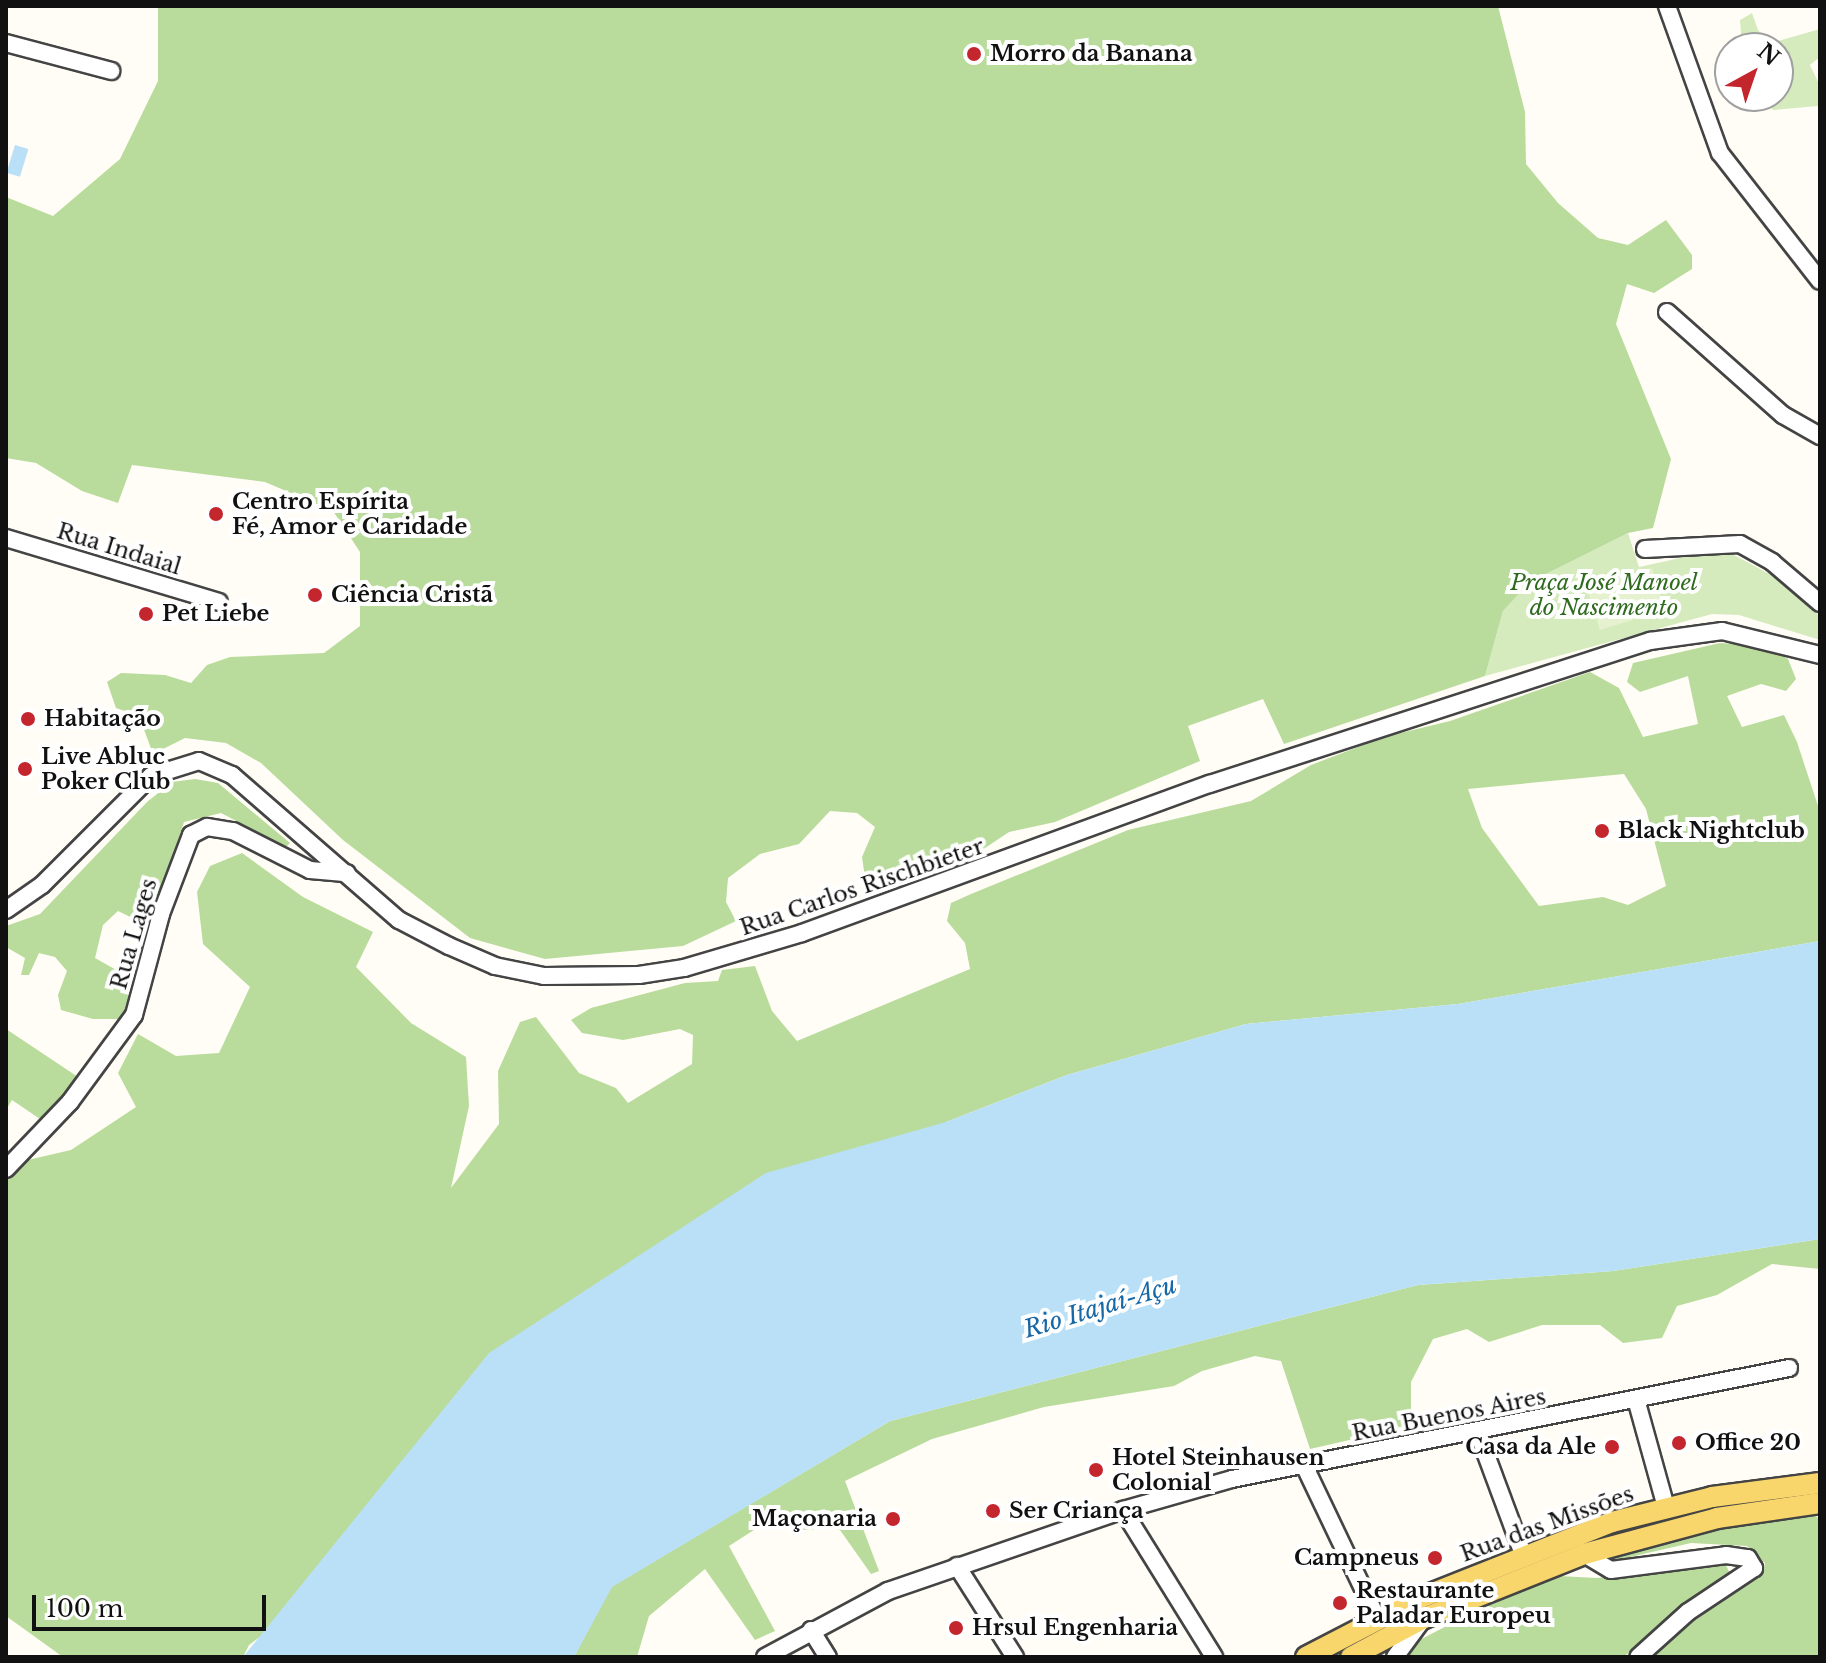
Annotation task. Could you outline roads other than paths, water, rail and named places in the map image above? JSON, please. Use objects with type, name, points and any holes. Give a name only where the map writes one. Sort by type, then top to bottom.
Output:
[{"type":"main road","name":"Rua das Missões","points":[[1306,1657],[1377,1618],[1523,1554],[1666,1507],[1820,1483]]},
{"type":"main road","name":"Rua das Missões","points":[[1351,1657],[1424,1618],[1584,1554],[1717,1518],[1820,1503]]},
{"type":"street","points":[[1667,6],[1720,153],[1820,281]]},
{"type":"street","points":[[6,43],[111,71]]},
{"type":"street","points":[[1667,312],[1783,415],[1820,436]]},
{"type":"street","name":"Rua Indaial","points":[[6,538],[219,602]]},
{"type":"street","points":[[1645,549],[1740,544],[1772,562],[1820,603]]},
{"type":"street","name":"Rua Carlos Rischbieter","points":[[6,910],[42,885],[151,776],[199,761],[232,775],[399,920],[495,966],[544,976],[639,975],[684,968],[802,933],[1210,784],[1650,641],[1722,631],[1820,655]]},
{"type":"street","name":"Rua Lages","points":[[6,1169],[70,1102],[134,1015],[165,900],[191,835],[207,827],[233,831],[310,870],[347,873]]},
{"type":"street","name":"Rua Buenos Aires","points":[[765,1657],[888,1591],[1123,1510],[1304,1465],[1478,1433],[1789,1368]]},
{"type":"street","points":[[1636,1399],[1666,1507]]},
{"type":"street","points":[[1478,1433],[1523,1554]]},
{"type":"street","points":[[1304,1465],[1377,1618]]},
{"type":"street","points":[[1123,1510],[1214,1657]]},
{"type":"street","points":[[1584,1554],[1611,1570],[1726,1555],[1748,1558],[1754,1568],[1748,1577],[1688,1612],[1638,1657]]},
{"type":"street","points":[[957,1566],[1015,1657]]},
{"type":"street","points":[[1395,1657],[1424,1618]]},
{"type":"street","points":[[811,1630],[828,1657]]},
{"type":"water","points":[[15,145],[28,149],[20,177],[7,173]]},
{"type":"water","name":"Rio Itajaí-Açu","points":[[1820,941],[1820,1239],[1613,1271],[1418,1285],[890,1421],[612,1587],[574,1657],[243,1657],[489,1353],[766,1173],[946,1122],[1067,1075],[1246,1024],[1458,1004]]},
{"type":"place","name":"Morro da Banana","points":[[974,54]]},
{"type":"place","name":"Centro Espírita Fé, Amor e Caridade","points":[[216,514]]},
{"type":"place","name":"Ciência Cristã","points":[[315,595]]},
{"type":"place","name":"Pet Liebe","points":[[146,614]]},
{"type":"place","name":"Habitação","points":[[28,719]]},
{"type":"place","name":"Live Abluc Poker Club","points":[[25,769]]},
{"type":"place","name":"Black Nightclub","points":[[1602,831]]},
{"type":"place","name":"Office 20","points":[[1679,1443]]},
{"type":"place","name":"Casa da Ale","points":[[1612,1447]]},
{"type":"place","name":"Hotel Steinhausen Colonial","points":[[1096,1470]]},
{"type":"place","name":"Ser Criança","points":[[993,1511]]},
{"type":"place","name":"Maçonaria","points":[[893,1519]]},
{"type":"place","name":"Campneus","points":[[1435,1558]]},
{"type":"place","name":"Restaurante Paladar Europeu","points":[[1340,1603]]},
{"type":"place","name":"Hrsul Engenharia","points":[[956,1628]]},
{"type":"park label","name":"Praça José Manoel do Nascimento","points":[[1604,594]]}]
